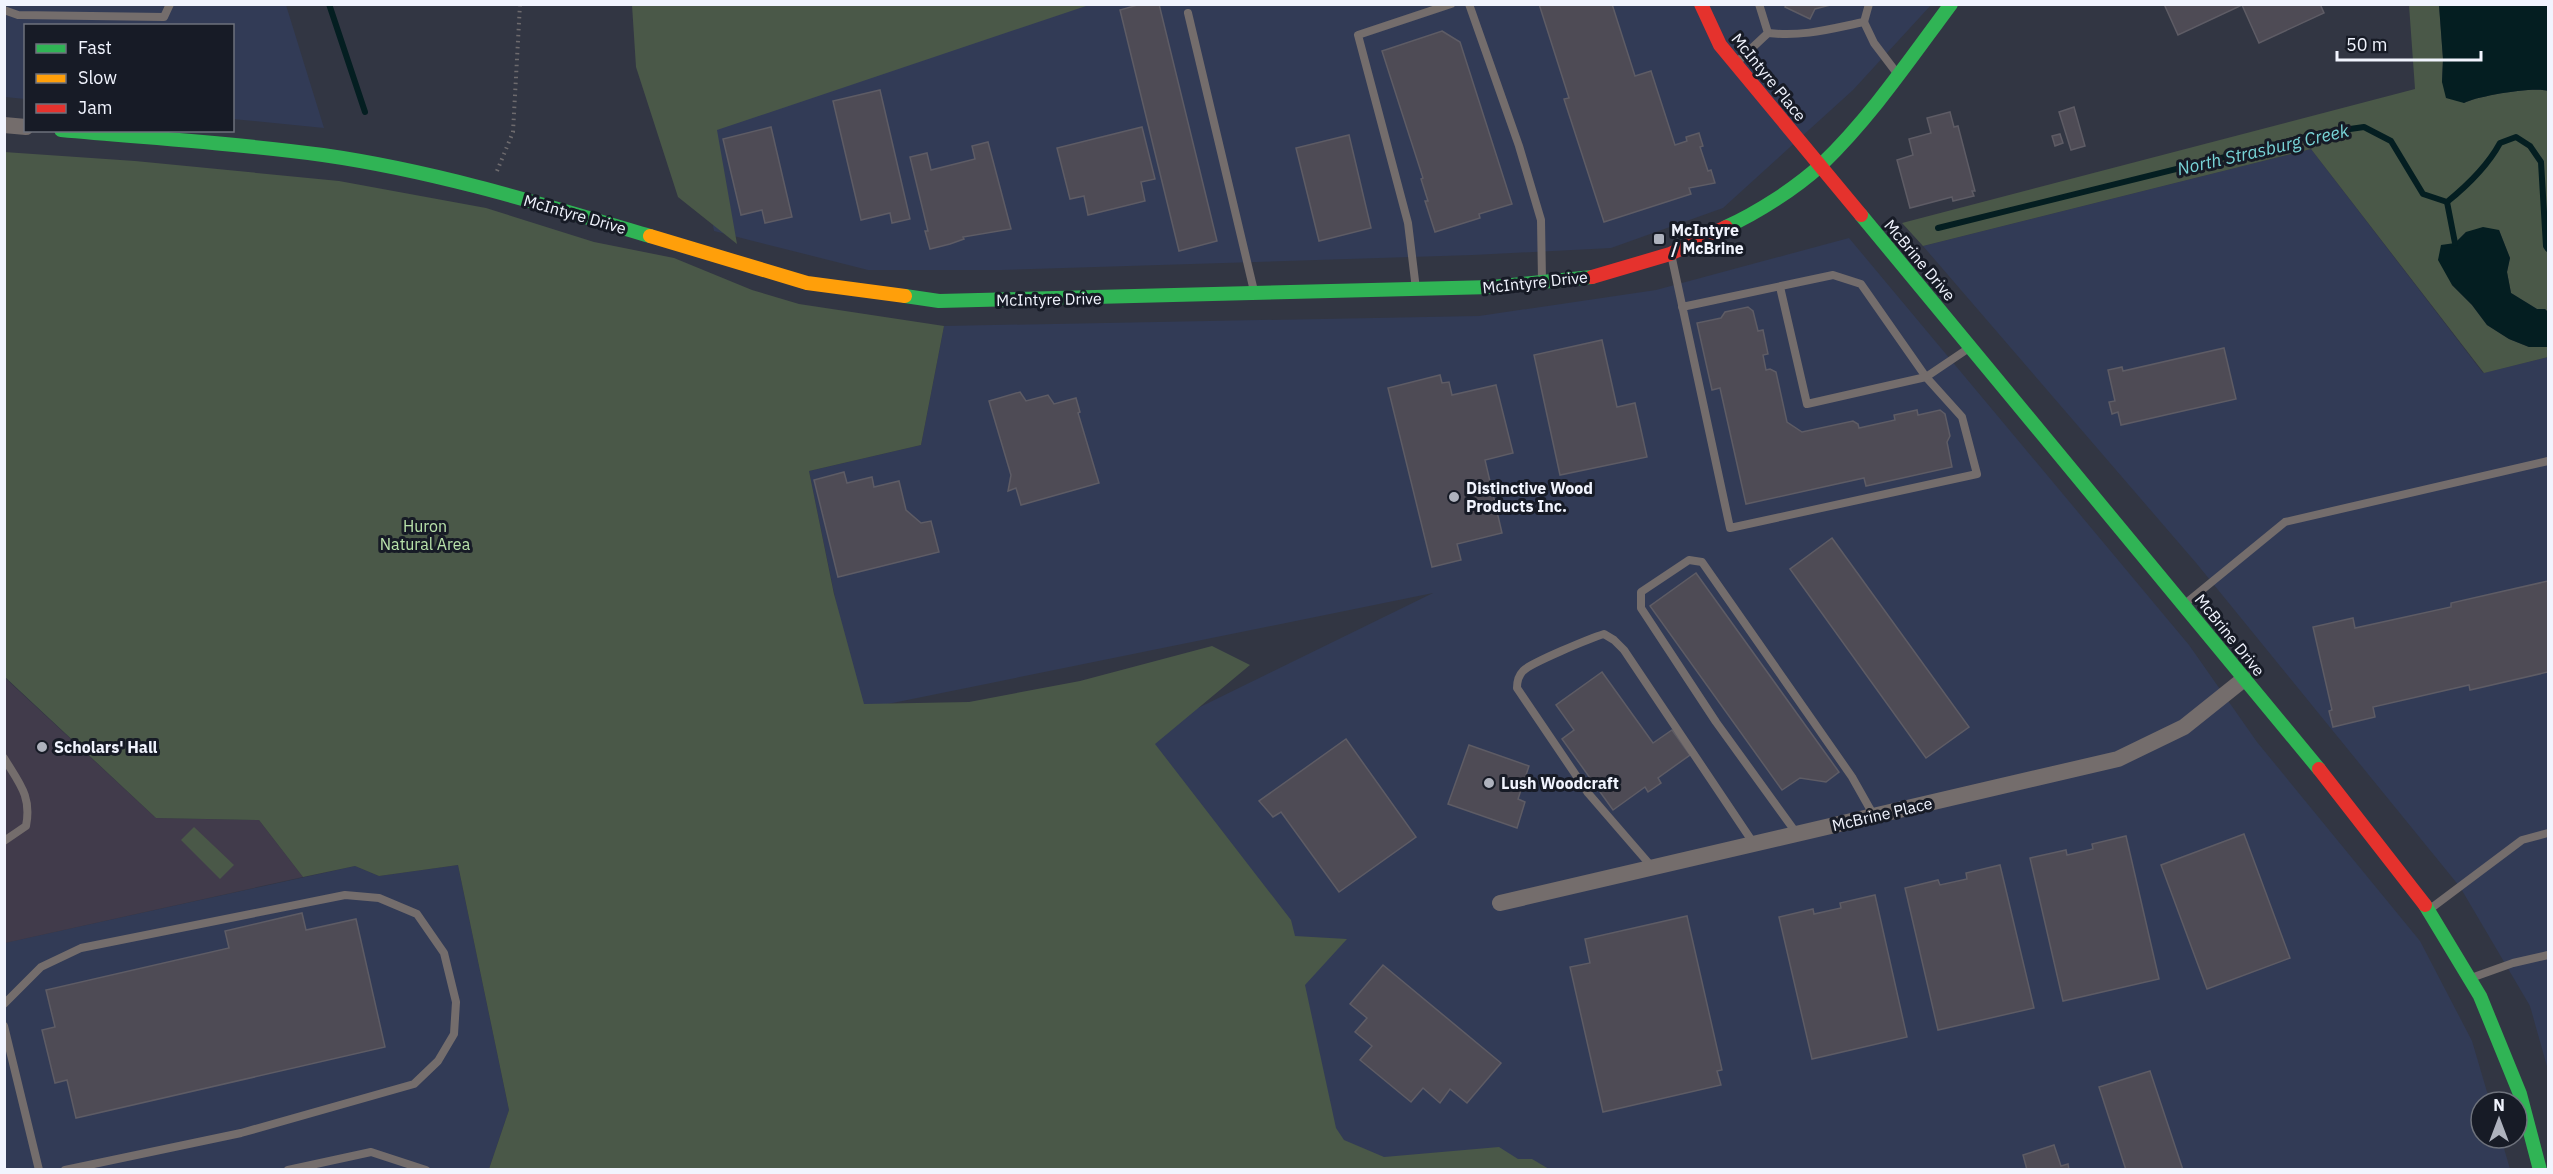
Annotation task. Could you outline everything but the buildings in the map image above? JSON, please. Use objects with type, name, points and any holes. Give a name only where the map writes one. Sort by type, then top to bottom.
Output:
[{"type":"street","name":"McIntyre Place","points":[[1701,4],[1720,45],[1820,166]]},
{"type":"street","name":"McIntyre Drive","points":[[83,132],[323,154],[408,170],[523,198],[807,283],[939,301],[1492,287],[1584,279],[1670,254],[1754,214],[1820,166],[1866,117],[1951,4]]},
{"type":"street","points":[[4,125],[24,127]]},
{"type":"street","name":"McBrine Drive","points":[[1820,166],[2184,604],[2328,780],[2429,909],[2480,996],[2520,1094],[2540,1170]]},
{"type":"street","name":"McBrine Place","points":[[1500,903],[2118,759],[2184,727],[2244,679]]},
{"type":"lane","points":[[4,10],[18,15],[164,17],[170,4]]},
{"type":"lane","points":[[1416,289],[1408,223],[1358,35],[1451,4]]},
{"type":"lane","points":[[1468,4],[1520,146],[1541,219],[1542,283]]},
{"type":"lane","points":[[1759,4],[1768,33]]},
{"type":"lane","points":[[1869,4],[1864,22],[1874,43],[1898,75]]},
{"type":"lane","points":[[1188,13],[1255,294]]},
{"type":"lane","points":[[1768,33],[1807,35],[1864,22]]},
{"type":"lane","points":[[1736,63],[1768,33]]},
{"type":"lane","points":[[1670,254],[1730,528],[1977,474],[1962,417],[1926,377],[1861,284],[1833,275],[1682,308]]},
{"type":"lane","points":[[1780,287],[1808,404],[1926,377],[1971,347]]},
{"type":"lane","points":[[2184,604],[2286,522],[2548,461]]},
{"type":"lane","points":[[1797,834],[1716,722],[1641,608],[1641,592],[1689,560],[1702,562],[1852,777],[1874,816]]},
{"type":"lane","points":[[1652,867],[1588,793],[1517,688],[1517,681],[1524,670],[1590,638],[1604,634],[1624,650],[1754,844]]},
{"type":"lane","points":[[4,758],[27,798],[28,812],[26,826],[4,841]]},
{"type":"lane","points":[[2429,909],[2522,840],[2548,833]]},
{"type":"lane","points":[[4,1004],[41,968],[81,948],[345,895],[380,898],[417,914],[444,954],[456,1002],[454,1034],[438,1061],[414,1084],[241,1132],[65,1170]]},
{"type":"lane","points":[[2470,979],[2513,963],[2548,955]]},
{"type":"lane","points":[[4,1026],[39,1170]]},
{"type":"lane","points":[[288,1170],[371,1152],[426,1170]]},
{"type":"path","points":[[489,190],[513,132],[520,4]]},
{"type":"shaded area","points":[[4,5],[286,5],[324,128],[234,119],[234,24],[24,24],[24,99],[5,97]]},
{"type":"shaded area","points":[[989,5],[1931,5],[1853,90],[1723,208],[1611,248],[1473,255],[1001,270],[868,270],[714,231],[688,94]]},
{"type":"shaded area","points":[[2439,5],[2548,5],[2548,91],[2506,92],[2464,103],[2446,98],[2442,82],[2443,59]]},
{"type":"shaded area","points":[[2311,149],[2483,373],[2548,357],[2548,1070],[2530,1006],[2460,887],[2197,564],[1923,246]]},
{"type":"shaded area","points":[[2483,227],[2499,230],[2510,258],[2507,272],[2511,293],[2537,309],[2545,309],[2548,312],[2548,347],[2529,347],[2509,339],[2487,325],[2472,305],[2452,285],[2438,260],[2441,245],[2455,243],[2466,232]]},
{"type":"shaded area","points":[[1849,238],[2189,645],[2257,742],[2420,941],[2472,1041],[2486,1090],[2469,1090],[2469,1150],[2504,1150],[2510,1169],[1549,1170],[1531,1159],[1344,1163],[1147,733],[1433,593],[858,710],[809,471],[921,445],[944,326],[1479,316],[1656,290]]},
{"type":"shaded area","name":"Scholars' Hall","points":[[4,677],[156,818],[259,820],[303,877],[5,943]]},
{"type":"shaded area","points":[[458,865],[509,1110],[489,1169],[5,1169],[4,943],[355,866],[379,876]]},
{"type":"green space","points":[[632,4],[1089,5],[717,130],[737,244],[678,197],[636,67]]},
{"type":"green space","points":[[2409,5],[2439,5],[2443,59],[2442,82],[2464,103],[2506,92],[2548,91],[2548,312],[2545,309],[2537,309],[2511,293],[2507,272],[2510,258],[2499,230],[2466,232],[2455,243],[2452,285],[2472,305],[2487,325],[2509,339],[2529,347],[2548,347],[2548,357],[2484,373],[2311,149],[1923,246],[1902,223],[2415,89]]},
{"type":"green space","name":"Huron Natural Area","points":[[4,152],[135,161],[339,181],[486,208],[594,242],[674,258],[752,290],[799,304],[944,326],[921,445],[809,471],[834,594],[864,704],[969,702],[1080,681],[1212,646],[1250,665],[1155,744],[1291,920],[1295,936],[1347,939],[1305,985],[1336,1128],[1344,1140],[1384,1157],[1499,1147],[1518,1159],[1532,1159],[1549,1169],[489,1169],[509,1110],[458,865],[379,876],[355,866],[303,877],[259,820],[156,818],[5,677]]},
{"type":"green space","points":[[194,827],[234,865],[220,879],[181,840]]},
{"type":"waterway","points":[[329,4],[365,112]]},
{"type":"waterway","name":"North Strasburg Creek","points":[[1938,228],[2322,133],[2364,127],[2391,141],[2423,194],[2447,202],[2476,175],[2500,143],[2516,137],[2530,146],[2541,162],[2548,249]]},
{"type":"waterway","points":[[2447,202],[2455,243]]},
{"type":"traffic: fast","points":[[1726,227],[1776,199],[1821,165],[1857,127],[1951,4]]},
{"type":"traffic: fast","points":[[84,132],[258,147],[365,162],[447,179],[650,236]]},
{"type":"traffic: fast","points":[[1861,215],[2319,769]]},
{"type":"traffic: fast","points":[[905,296],[939,301],[1492,287],[1592,277]]},
{"type":"traffic: fast","points":[[2425,905],[2480,996],[2520,1094],[2540,1170]]},
{"type":"traffic: slow","points":[[650,236],[807,283],[905,296]]},
{"type":"traffic: jam","points":[[1701,4],[1720,45],[1861,215]]},
{"type":"traffic: jam","points":[[1592,277],[1670,254],[1726,227]]},
{"type":"traffic: jam","points":[[2319,769],[2425,905]]},
{"type":"place","name":"McIntyre / McBrine","points":[[1659,239]]},
{"type":"place","name":"Distinctive Wood Products Inc.","points":[[1454,497]]},
{"type":"place","name":"Scholars' Hall","points":[[42,747]]},
{"type":"place","name":"Lush Woodcraft","points":[[1489,783]]}]
